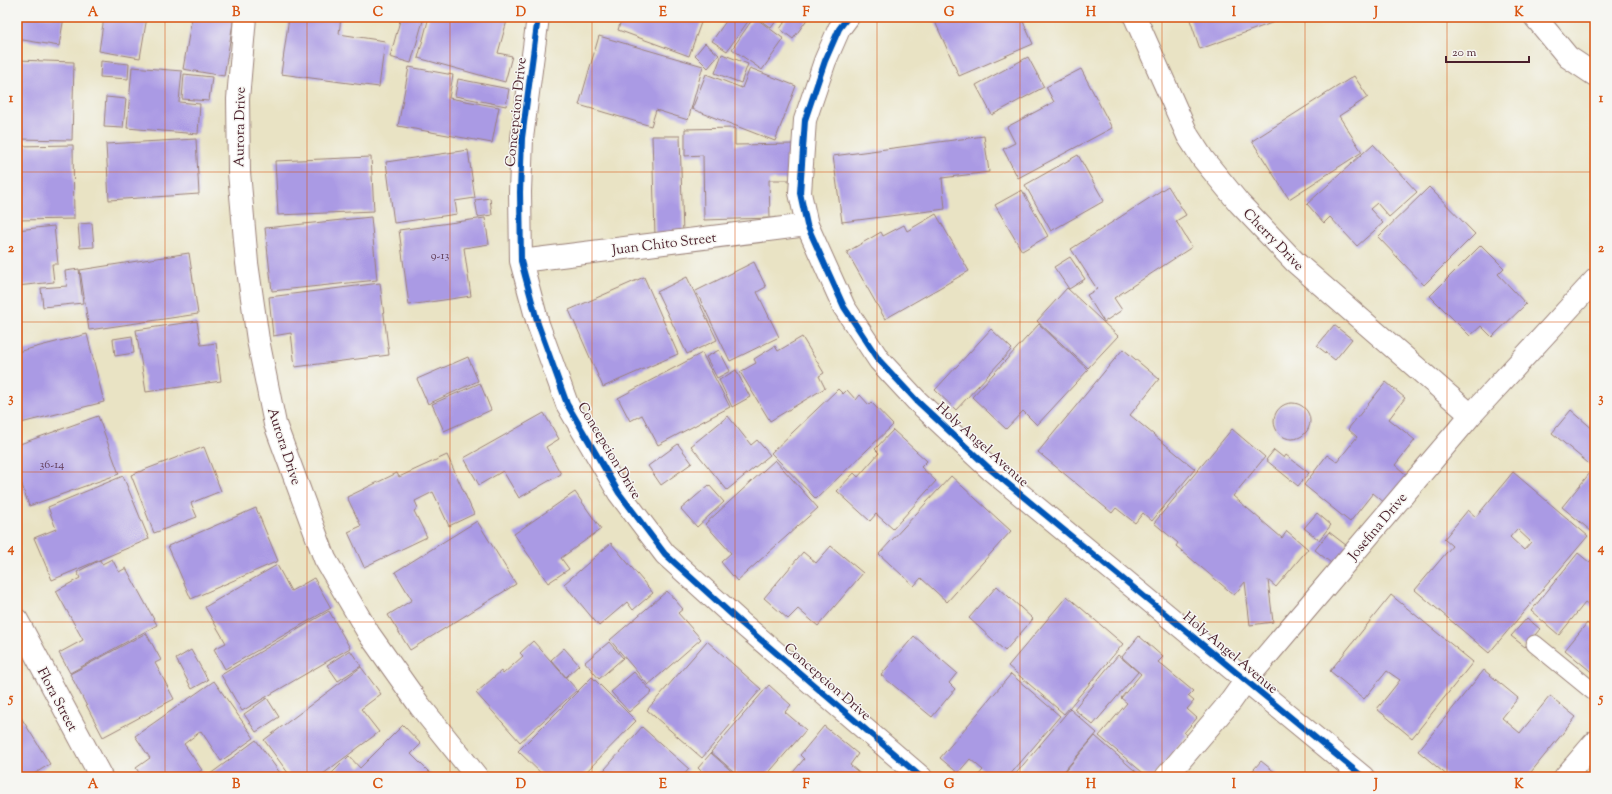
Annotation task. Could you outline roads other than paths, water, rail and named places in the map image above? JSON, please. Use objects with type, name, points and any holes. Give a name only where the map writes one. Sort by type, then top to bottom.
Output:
[{"type":"street","name":"Aurora Drive","points":[[245,17],[238,99],[239,172],[247,263],[258,340],[276,424],[329,566],[369,634],[420,706],[477,777]]},
{"type":"street","name":"Concepcion Drive","points":[[538,17],[522,138],[520,192],[521,261],[538,324],[567,404],[619,493],[665,554],[740,622],[922,777]]},
{"type":"street","name":"Holy Angel Avenue","points":[[848,17],[839,29],[828,54],[805,120],[800,193],[807,225],[844,307],[879,360],[917,401],[991,470],[1363,777]]},
{"type":"street","name":"Cherry Drive","points":[[1135,17],[1188,136],[1203,159],[1239,203],[1295,262],[1471,415]]},
{"type":"street","points":[[1541,19],[1568,57],[1595,75]]},
{"type":"street","name":"Juan Chito Street","points":[[521,261],[807,225]]},
{"type":"street","name":"Josefina Drive","points":[[1166,777],[1231,701],[1246,680],[1471,415],[1595,280]]},
{"type":"street","name":"Flora Street","points":[[17,620],[101,777]]},
{"type":"street","points":[[1565,777],[1595,742]]},
{"type":"lane","points":[[1535,644],[1595,693]]}]
